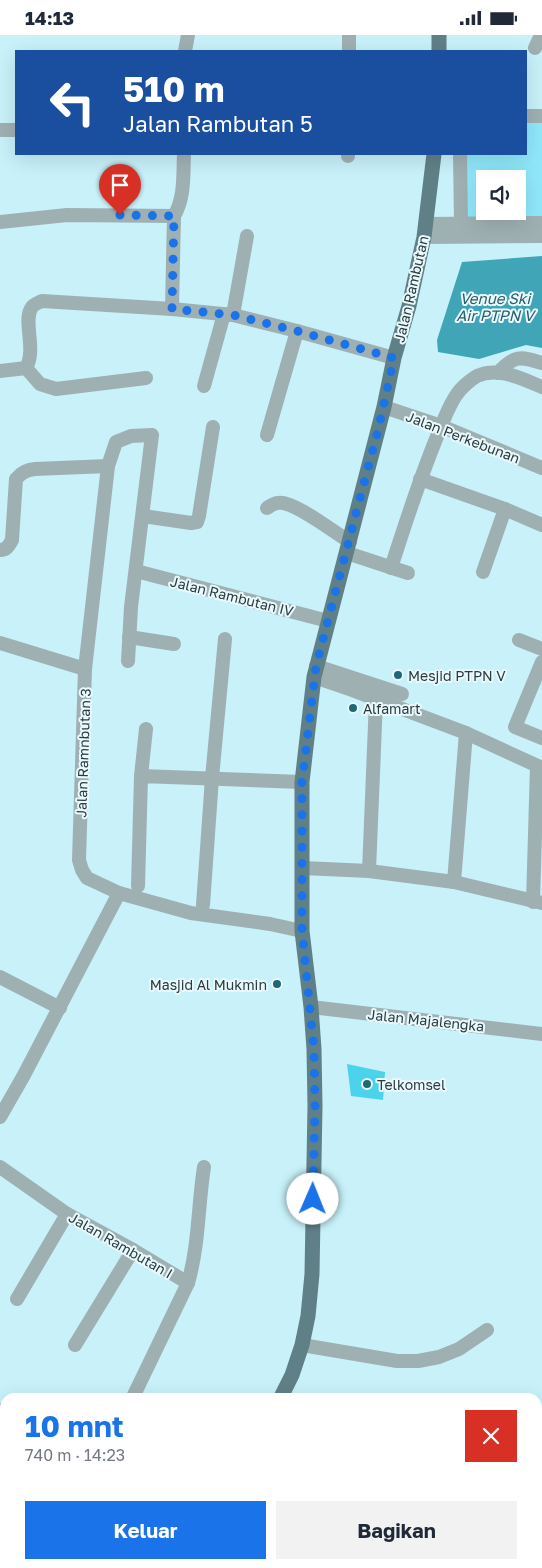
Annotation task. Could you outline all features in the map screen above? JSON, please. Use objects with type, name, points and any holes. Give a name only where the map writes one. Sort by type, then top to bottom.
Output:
[{"type":"main road","points":[[439,35],[439,50]]},
{"type":"main road","name":"Jalan Rambutan","points":[[282,1393],[292,1375],[302,1345],[308,1315],[312,1255],[315,1106],[314,1049],[302,931],[302,782],[315,672],[384,407],[394,358],[409,306],[425,231],[434,155]]},
{"type":"street","points":[[185,50],[188,35]]},
{"type":"street","points":[[349,35],[349,50]]},
{"type":"street","points":[[527,116],[542,116]]},
{"type":"street","points":[[0,130],[15,130]]},
{"type":"street","points":[[172,309],[174,216],[179,208],[182,196],[184,155]]},
{"type":"street","points":[[460,155],[461,223]]},
{"type":"street","points":[[0,222],[67,215],[174,216]]},
{"type":"street","points":[[425,231],[461,223],[542,223]]},
{"type":"street","points":[[425,231],[542,236]]},
{"type":"street","points":[[204,387],[228,315],[247,236]]},
{"type":"street","points":[[26,368],[31,353],[29,313],[34,304],[42,301],[172,309],[228,315],[297,331],[394,358]]},
{"type":"street","points":[[267,435],[297,331]]},
{"type":"street","points":[[498,373],[507,363],[525,357],[542,363]]},
{"type":"street","points":[[2,369],[26,368]]},
{"type":"street","points":[[26,368],[40,384],[56,389],[146,377]]},
{"type":"street","points":[[391,568],[420,479],[441,426],[457,394],[478,376],[498,373],[514,376],[542,387]]},
{"type":"street","name":"Jalan Perkebunan","points":[[384,407],[441,426],[542,468]]},
{"type":"street","points":[[128,661],[143,516],[191,523],[197,522],[200,516],[213,427]]},
{"type":"street","name":"Jalan Ramnbutan 3","points":[[143,516],[152,435],[131,436],[116,442],[108,466],[85,669],[79,860],[82,870],[87,878],[119,893],[191,913],[270,924],[302,931]]},
{"type":"street","points":[[0,550],[8,547],[12,540],[16,479],[20,474],[26,470],[35,469],[108,466]]},
{"type":"street","points":[[420,479],[505,509],[542,525]]},
{"type":"street","points":[[268,508],[278,503],[288,503],[307,514],[348,547],[391,568],[408,573]]},
{"type":"street","points":[[483,572],[505,509]]},
{"type":"street","name":"Jalan Rambutan IV","points":[[136,571],[328,621]]},
{"type":"street","points":[[129,637],[174,644]]},
{"type":"street","points":[[203,905],[225,639]]},
{"type":"street","points":[[519,640],[542,649]]},
{"type":"street","points":[[0,643],[85,669]]},
{"type":"street","points":[[542,662],[516,727],[542,738]]},
{"type":"street","points":[[315,672],[402,694]]},
{"type":"street","points":[[303,868],[369,871],[454,882],[538,902],[540,767],[466,733],[376,700],[315,672]]},
{"type":"street","points":[[369,871],[376,700]]},
{"type":"street","points":[[138,886],[141,777],[146,729]]},
{"type":"street","points":[[454,882],[466,733]]},
{"type":"street","points":[[141,777],[302,782]]},
{"type":"street","points":[[0,1117],[60,1008],[119,893]]},
{"type":"street","points":[[0,977],[60,1008]]},
{"type":"street","name":"Jalan Majalengka","points":[[311,1007],[542,1034]]},
{"type":"street","name":"Jalan Rambutan I","points":[[0,1167],[67,1214],[188,1283],[134,1393]]},
{"type":"street","points":[[188,1283],[194,1263],[199,1199],[204,1167]]},
{"type":"street","points":[[17,1299],[67,1214]]},
{"type":"street","points":[[75,1345],[133,1250]]},
{"type":"street","points":[[302,1345],[397,1361],[418,1361],[439,1357],[459,1349],[487,1330]]},
{"type":"shaded area","points":[[527,116],[542,116],[542,223],[461,223],[460,155],[527,155]]},
{"type":"water","name":"Venue Ski Air PTPN V","points":[[542,256],[542,348],[526,345],[479,359],[438,352],[437,340],[462,262]]},
{"type":"building","name":"Telkomsel","points":[[347,1064],[385,1072],[383,1100],[351,1096]]},
{"type":"place","name":"Mesjid PTPN V","points":[[398,675]]},
{"type":"place","name":"Alfamart","points":[[353,708]]},
{"type":"place","name":"Masjid Al Mukmin","points":[[277,984]]},
{"type":"place","name":"Telkomsel","points":[[367,1084]]},
{"type":"route","points":[[120,215],[174,216],[172,309],[233,315],[394,358],[384,407],[316,666],[302,782],[302,931],[314,1049],[313,1199]]}]
